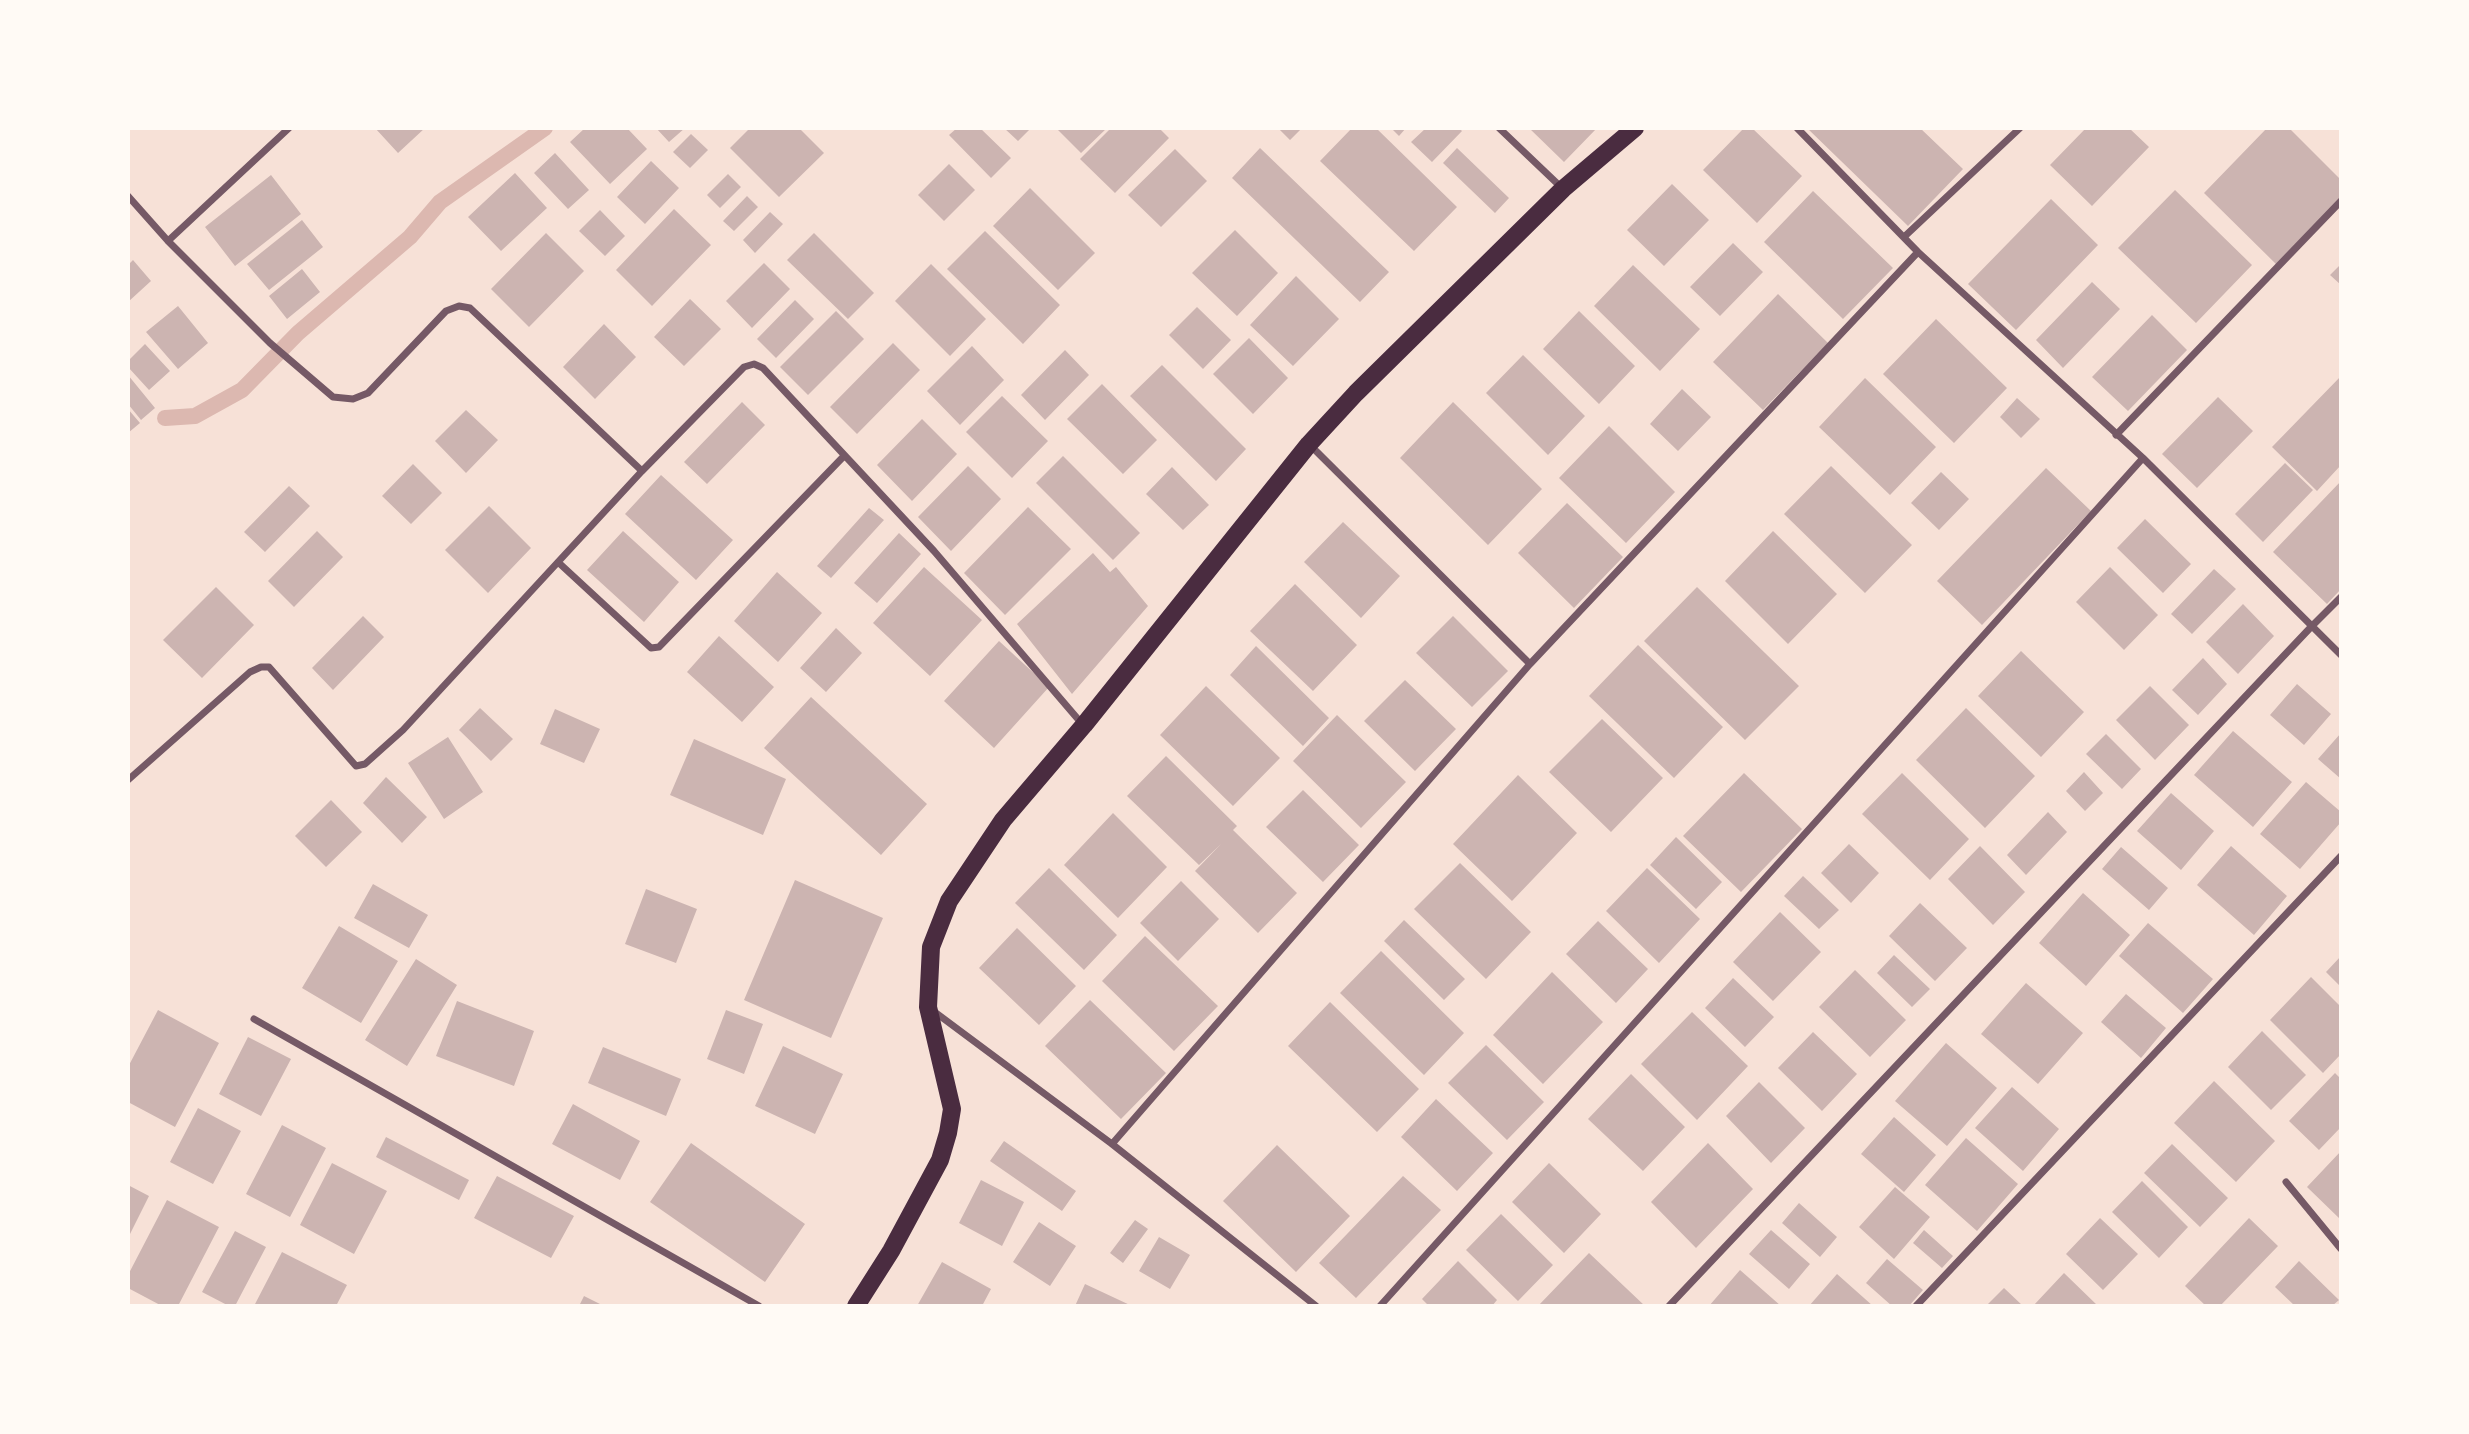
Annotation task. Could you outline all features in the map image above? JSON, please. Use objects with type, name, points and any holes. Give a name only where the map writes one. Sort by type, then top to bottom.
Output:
[{"type":"main road","points":[[856,1306],[891,1251],[940,1160],[948,1133],[952,1109],[928,1007],[931,947],[949,901],[1003,820],[1084,725],[1309,444],[1356,393],[1563,189],[1635,128]]},
{"type":"street","points":[[168,241],[289,128]]},
{"type":"street","points":[[1499,128],[1563,189]]},
{"type":"street","points":[[1797,128],[1918,252],[2143,458],[2341,655]]},
{"type":"street","points":[[1904,237],[2020,128]]},
{"type":"street","points":[[128,196],[168,241],[270,343],[333,397],[353,399],[368,393],[446,311],[459,306],[470,307],[642,471]]},
{"type":"street","points":[[2116,435],[2341,201]]},
{"type":"street","points":[[1112,1144],[1530,664],[1918,252]]},
{"type":"street","points":[[128,780],[250,672],[261,667],[269,667],[356,766],[365,764],[403,730],[642,471],[744,367],[754,364],[763,368],[934,551],[1084,725]]},
{"type":"street","points":[[1309,444],[1530,664]]},
{"type":"street","points":[[559,563],[651,648],[659,647],[844,456]]},
{"type":"street","points":[[1380,1306],[2143,458]]},
{"type":"street","points":[[1670,1306],[2341,597]]},
{"type":"street","points":[[1916,1306],[2341,856]]},
{"type":"street","points":[[928,1007],[1112,1144],[1316,1306]]},
{"type":"street","points":[[254,1019],[759,1306]]},
{"type":"street","points":[[2286,1182],[2341,1249]]},
{"type":"building","points":[[375,128],[425,128],[398,153]]},
{"type":"building","points":[[585,128],[627,128],[647,149],[610,184],[570,142]]},
{"type":"building","points":[[656,128],[685,128],[669,142]]},
{"type":"building","points":[[750,128],[799,128],[824,153],[779,197],[730,148]]},
{"type":"building","points":[[957,128],[980,128],[1011,158],[991,178],[949,135]]},
{"type":"building","points":[[1004,128],[1031,128],[1018,141]]},
{"type":"building","points":[[1056,128],[1107,128],[1081,153]]},
{"type":"building","points":[[1111,128],[1159,128],[1169,138],[1115,193],[1080,159]]},
{"type":"building","points":[[1278,128],[1302,128],[1290,140]]},
{"type":"building","points":[[1352,128],[1376,128],[1457,207],[1414,251],[1320,161]]},
{"type":"building","points":[[1391,128],[1406,128],[1399,136]]},
{"type":"building","points":[[1426,128],[1459,128],[1462,131],[1432,162],[1411,142]]},
{"type":"building","points":[[1529,128],[1597,128],[1564,162]]},
{"type":"building","points":[[1744,128],[1752,128],[1802,176],[1757,223],[1703,170]]},
{"type":"building","points":[[1807,128],[1920,128],[1963,169],[1908,226]]},
{"type":"building","points":[[2086,128],[2129,128],[2149,147],[2092,206],[2050,165]]},
{"type":"building","points":[[2267,128],[2289,128],[2341,180],[2341,200],[2278,266],[2204,193]]},
{"type":"building","points":[[691,134],[708,150],[690,168],[673,152]]},
{"type":"building","points":[[1260,148],[1389,272],[1360,302],[1232,178]]},
{"type":"building","points":[[1457,148],[1509,198],[1495,213],[1443,163]]},
{"type":"building","points":[[1175,149],[1207,181],[1161,227],[1128,195]]},
{"type":"building","points":[[555,153],[589,190],[568,209],[534,173]]},
{"type":"building","points":[[651,161],[679,188],[645,224],[617,197]]},
{"type":"building","points":[[949,164],[975,190],[944,221],[918,195]]},
{"type":"building","points":[[515,173],[547,208],[501,251],[468,217]]},
{"type":"building","points":[[728,174],[741,187],[720,208],[707,195]]},
{"type":"building","points":[[271,175],[301,214],[235,266],[205,227]]},
{"type":"building","points":[[1672,184],[1709,220],[1664,266],[1627,230]]},
{"type":"building","points":[[1030,188],[1095,253],[1058,290],[993,226]]},
{"type":"building","points":[[2175,190],[2252,265],[2196,323],[2118,248]]},
{"type":"building","points":[[1813,191],[1893,268],[1843,319],[1764,242]]},
{"type":"building","points":[[747,196],[758,207],[734,231],[723,221]]},
{"type":"building","points":[[2051,199],[2098,245],[2016,330],[1968,284]]},
{"type":"building","points":[[674,209],[711,245],[652,306],[616,270]]},
{"type":"building","points":[[600,210],[625,236],[605,256],[579,231]]},
{"type":"building","points":[[770,212],[783,224],[755,253],[743,240]]},
{"type":"building","points":[[302,220],[323,247],[269,290],[247,264]]},
{"type":"building","points":[[1235,230],[1278,273],[1237,316],[1192,273]]},
{"type":"building","points":[[985,231],[1060,305],[1023,344],[947,269]]},
{"type":"building","points":[[546,233],[584,271],[529,327],[491,289]]},
{"type":"building","points":[[814,233],[874,293],[848,319],[787,260]]},
{"type":"building","points":[[1733,243],[1763,272],[1720,316],[1690,287]]},
{"type":"building","points":[[133,260],[151,281],[128,302],[128,265]]},
{"type":"building","points":[[764,263],[790,289],[752,328],[726,301]]},
{"type":"building","points":[[931,264],[986,319],[950,356],[895,301]]},
{"type":"building","points":[[2341,264],[2341,285],[2330,275]]},
{"type":"building","points":[[1633,265],[1700,329],[1660,371],[1594,306]]},
{"type":"building","points":[[302,269],[320,292],[287,319],[269,296]]},
{"type":"building","points":[[1296,276],[1339,319],[1293,366],[1250,325]]},
{"type":"building","points":[[2092,282],[2120,309],[2063,368],[2036,340]]},
{"type":"building","points":[[1778,294],[1828,343],[1763,410],[1713,362]]},
{"type":"building","points":[[690,299],[721,329],[684,366],[654,337]]},
{"type":"building","points":[[795,300],[814,319],[776,358],[757,339]]},
{"type":"building","points":[[178,306],[208,343],[178,369],[146,332]]},
{"type":"building","points":[[1197,307],[1231,340],[1203,369],[1169,335]]},
{"type":"building","points":[[836,311],[864,339],[808,395],[780,367]]},
{"type":"building","points":[[1579,311],[1635,366],[1599,404],[1543,349]]},
{"type":"building","points":[[2152,315],[2187,350],[2128,411],[2092,377]]},
{"type":"building","points":[[1936,319],[2007,388],[1954,443],[1883,374]]},
{"type":"building","points":[[604,324],[636,357],[595,399],[563,367]]},
{"type":"building","points":[[1249,338],[1288,378],[1253,414],[1213,374]]},
{"type":"building","points":[[893,343],[920,370],[857,434],[830,407]]},
{"type":"building","points":[[145,344],[170,371],[149,390],[128,367],[128,361]]},
{"type":"building","points":[[972,346],[1004,380],[960,425],[927,391]]},
{"type":"building","points":[[1065,350],[1089,375],[1045,420],[1021,395]]},
{"type":"building","points":[[1523,355],[1585,416],[1548,455],[1486,393]]},
{"type":"building","points":[[1162,365],[1246,449],[1216,481],[1130,396]]},
{"type":"building","points":[[128,375],[155,408],[141,420],[128,404]]},
{"type":"building","points":[[2341,376],[2341,465],[2317,491],[2272,447]]},
{"type":"building","points":[[1865,378],[1936,447],[1890,495],[1819,427]]},
{"type":"building","points":[[1102,384],[1157,440],[1123,474],[1067,419]]},
{"type":"building","points":[[1682,389],[1711,417],[1678,451],[1650,424]]},
{"type":"building","points":[[1002,396],[1048,441],[1012,478],[966,432]]},
{"type":"building","points":[[2218,397],[2253,431],[2197,488],[2162,454]]},
{"type":"building","points":[[2017,398],[2040,419],[2021,438],[2000,417]]},
{"type":"building","points":[[742,402],[765,425],[707,484],[684,462]]},
{"type":"building","points":[[1453,402],[1542,489],[1488,545],[1400,458]]},
{"type":"building","points":[[128,409],[140,423],[128,433]]},
{"type":"building","points":[[466,410],[498,440],[466,473],[435,441]]},
{"type":"building","points":[[922,419],[957,454],[912,501],[877,465]]},
{"type":"building","points":[[1609,426],[1675,492],[1626,543],[1559,478]]},
{"type":"building","points":[[1063,456],[1140,533],[1113,560],[1036,483]]},
{"type":"building","points":[[2285,463],[2313,490],[2263,542],[2235,514]]},
{"type":"building","points":[[413,464],[442,493],[411,524],[382,496]]},
{"type":"building","points":[[968,466],[1001,499],[951,551],[918,517]]},
{"type":"building","points":[[1831,466],[1912,545],[1865,593],[1784,514]]},
{"type":"building","points":[[1172,467],[1209,505],[1183,530],[1146,494]]},
{"type":"building","points":[[2046,468],[2091,511],[1982,625],[1937,581]]},
{"type":"building","points":[[1941,472],[1969,499],[1939,530],[1911,503]]},
{"type":"building","points":[[661,475],[733,540],[696,580],[625,514]]},
{"type":"building","points":[[2341,481],[2341,589],[2327,604],[2273,552]]},
{"type":"building","points":[[289,486],[310,506],[265,552],[244,532]]},
{"type":"building","points":[[1567,503],[1623,557],[1574,608],[1518,553]]},
{"type":"building","points":[[489,506],[531,548],[488,593],[445,550]]},
{"type":"building","points":[[1028,507],[1071,549],[1005,615],[964,573]]},
{"type":"building","points":[[869,508],[884,520],[831,578],[817,566]]},
{"type":"building","points":[[2145,519],[2191,564],[2163,593],[2117,548]]},
{"type":"building","points":[[1343,522],[1400,576],[1361,618],[1304,562]]},
{"type":"building","points":[[317,531],[343,557],[294,607],[268,581]]},
{"type":"building","points":[[623,531],[679,582],[644,622],[587,570]]},
{"type":"building","points":[[1773,531],[1837,594],[1788,644],[1725,581]]},
{"type":"building","points":[[899,533],[921,554],[877,603],[854,583]]},
{"type":"building","points":[[1093,553],[1110,572],[1116,567],[1148,606],[1072,694],[1017,624]]},
{"type":"building","points":[[924,567],[982,620],[930,676],[873,623]]},
{"type":"building","points":[[2110,567],[2158,615],[2124,650],[2076,602]]},
{"type":"building","points":[[2214,569],[2236,589],[2192,634],[2171,614]]},
{"type":"building","points":[[777,572],[822,613],[778,662],[734,621]]},
{"type":"building","points":[[1295,584],[1357,645],[1313,691],[1250,631]]},
{"type":"building","points":[[216,587],[254,625],[202,678],[163,640]]},
{"type":"building","points":[[1697,587],[1799,686],[1745,740],[1644,641]]},
{"type":"building","points":[[2243,604],[2274,636],[2238,674],[2206,642]]},
{"type":"building","points":[[363,616],[384,637],[333,690],[312,668]]},
{"type":"building","points":[[1453,616],[1508,671],[1472,707],[1416,653]]},
{"type":"building","points":[[836,628],[862,653],[826,692],[800,668]]},
{"type":"building","points":[[719,636],[774,687],[742,722],[687,672]]},
{"type":"building","points":[[999,641],[1049,687],[994,748],[944,701]]},
{"type":"building","points":[[1638,645],[1723,727],[1674,778],[1589,696]]},
{"type":"building","points":[[1256,646],[1329,718],[1303,746],[1230,675]]},
{"type":"building","points":[[2021,651],[2084,712],[2041,757],[1978,696]]},
{"type":"building","points":[[2203,658],[2227,684],[2198,715],[2172,690]]},
{"type":"building","points":[[1405,680],[1456,729],[1415,771],[1364,721]]},
{"type":"building","points":[[2297,684],[2331,714],[2304,745],[2270,715]]},
{"type":"building","points":[[1206,686],[1280,758],[1233,806],[1160,735]]},
{"type":"building","points":[[2150,686],[2189,725],[2155,760],[2116,720]]},
{"type":"building","points":[[811,697],[927,804],[881,855],[764,748]]},
{"type":"building","points":[[480,708],[513,739],[491,761],[459,730]]},
{"type":"building","points":[[1966,708],[2035,776],[1985,828],[1916,760]]},
{"type":"building","points":[[555,709],[600,729],[584,763],[540,744]]},
{"type":"building","points":[[1337,715],[1406,782],[1361,828],[1293,761]]},
{"type":"building","points":[[1602,719],[1663,778],[1611,832],[1549,772]]},
{"type":"building","points":[[2233,731],[2292,782],[2253,827],[2194,775]]},
{"type":"building","points":[[2341,733],[2341,779],[2318,759]]},
{"type":"building","points":[[2106,734],[2141,769],[2122,789],[2086,754]]},
{"type":"building","points":[[448,737],[483,792],[444,819],[408,763]]},
{"type":"building","points":[[694,739],[786,779],[763,835],[670,795]]},
{"type":"building","points":[[1166,756],[1237,826],[1233,830],[1297,893],[1258,933],[1195,871],[1221,844],[1199,865],[1127,796]]},
{"type":"building","points":[[2084,772],[2103,793],[2085,811],[2066,791]]},
{"type":"building","points":[[1744,773],[1802,829],[1741,892],[1683,836]]},
{"type":"building","points":[[1902,773],[1969,839],[1930,880],[1862,814]]},
{"type":"building","points":[[1518,775],[1577,833],[1512,901],[1453,844]]},
{"type":"building","points":[[386,777],[427,817],[402,843],[363,803]]},
{"type":"building","points":[[2306,782],[2341,812],[2341,822],[2300,869],[2260,834]]},
{"type":"building","points":[[1303,790],[1359,845],[1323,882],[1266,827]]},
{"type":"building","points":[[2171,793],[2214,831],[2181,870],[2137,831]]},
{"type":"building","points":[[331,800],[362,832],[326,867],[295,836]]},
{"type":"building","points":[[2048,812],[2067,832],[2026,875],[2007,855]]},
{"type":"building","points":[[1113,813],[1167,867],[1118,918],[1064,865]]},
{"type":"building","points":[[1676,837],[1722,882],[1696,909],[1650,865]]},
{"type":"building","points":[[1849,844],[1879,873],[1851,903],[1821,873]]},
{"type":"building","points":[[1980,846],[2025,892],[1993,925],[1948,879]]},
{"type":"building","points":[[2231,846],[2287,896],[2254,935],[2197,885]]},
{"type":"building","points":[[2121,847],[2168,888],[2149,910],[2102,869]]},
{"type":"building","points":[[1460,863],[1531,932],[1486,979],[1414,909]]},
{"type":"building","points":[[1049,868],[1117,935],[1084,970],[1015,903]]},
{"type":"building","points":[[1647,868],[1700,919],[1659,963],[1606,911]]},
{"type":"building","points":[[1803,876],[1839,910],[1819,929],[1784,896]]},
{"type":"building","points":[[795,880],[883,918],[831,1038],[744,1000]]},
{"type":"building","points":[[1181,881],[1219,919],[1178,961],[1140,923]]},
{"type":"building","points":[[373,884],[428,915],[409,948],[354,918]]},
{"type":"building","points":[[646,889],[697,909],[676,963],[625,944]]},
{"type":"building","points":[[2083,893],[2130,935],[2086,986],[2039,943]]},
{"type":"building","points":[[1920,903],[1967,948],[1935,981],[1889,936]]},
{"type":"building","points":[[1780,912],[1821,952],[1773,1001],[1733,962]]},
{"type":"building","points":[[1404,920],[1465,979],[1444,1000],[1384,941]]},
{"type":"building","points":[[1598,921],[1648,969],[1616,1003],[1566,954]]},
{"type":"building","points":[[2148,923],[2213,979],[2183,1013],[2119,956]]},
{"type":"building","points":[[339,926],[398,961],[361,1023],[302,988]]},
{"type":"building","points":[[1017,928],[1076,986],[1039,1025],[979,968]]},
{"type":"building","points":[[1145,936],[1218,1006],[1174,1051],[1102,981]]},
{"type":"building","points":[[1381,951],[1464,1033],[1424,1075],[1340,993]]},
{"type":"building","points":[[1894,955],[1930,989],[1912,1007],[1877,973]]},
{"type":"building","points":[[2341,956],[2341,987],[2326,972]]},
{"type":"building","points":[[416,959],[457,985],[407,1066],[365,1040]]},
{"type":"building","points":[[1855,970],[1906,1020],[1870,1057],[1819,1007]]},
{"type":"building","points":[[1552,972],[1603,1022],[1543,1084],[1493,1035]]},
{"type":"building","points":[[2311,977],[2341,1007],[2341,1054],[2323,1073],[2270,1020]]},
{"type":"building","points":[[1733,978],[1774,1017],[1745,1047],[1705,1008]]},
{"type":"building","points":[[2026,983],[2083,1033],[2038,1084],[1981,1034]]},
{"type":"building","points":[[2126,994],[2166,1028],[2141,1058],[2101,1022]]},
{"type":"building","points":[[1090,1000],[1166,1073],[1121,1119],[1045,1046]]},
{"type":"building","points":[[457,1001],[534,1031],[514,1086],[436,1056]]},
{"type":"building","points":[[1330,1002],[1419,1089],[1377,1132],[1288,1046]]},
{"type":"building","points":[[158,1010],[219,1043],[175,1127],[128,1102],[128,1067]]},
{"type":"building","points":[[726,1010],[763,1024],[744,1074],[707,1059]]},
{"type":"building","points":[[1692,1012],[1748,1066],[1697,1120],[1641,1064]]},
{"type":"building","points":[[2262,1031],[2306,1075],[2271,1110],[2228,1067]]},
{"type":"building","points":[[1813,1032],[1857,1074],[1822,1111],[1778,1068]]},
{"type":"building","points":[[248,1037],[291,1059],[261,1116],[219,1094]]},
{"type":"building","points":[[1946,1043],[1997,1088],[1947,1146],[1895,1101]]},
{"type":"building","points":[[1486,1045],[1544,1102],[1507,1140],[1448,1083]]},
{"type":"building","points":[[783,1046],[843,1074],[815,1134],[755,1106]]},
{"type":"building","points":[[603,1047],[681,1079],[666,1116],[588,1083]]},
{"type":"building","points":[[2335,1073],[2341,1079],[2341,1127],[2319,1150],[2289,1121]]},
{"type":"building","points":[[1631,1074],[1685,1127],[1643,1171],[1588,1119]]},
{"type":"building","points":[[2214,1081],[2275,1141],[2236,1182],[2174,1123]]},
{"type":"building","points":[[1759,1082],[1805,1128],[1771,1163],[1726,1116]]},
{"type":"building","points":[[2012,1087],[2059,1129],[2023,1171],[1975,1128]]},
{"type":"building","points":[[1436,1099],[1493,1153],[1457,1191],[1401,1137]]},
{"type":"building","points":[[573,1104],[640,1141],[620,1180],[552,1144]]},
{"type":"building","points":[[198,1108],[241,1131],[213,1184],[170,1162]]},
{"type":"building","points":[[1894,1117],[1936,1155],[1904,1192],[1861,1154]]},
{"type":"building","points":[[282,1125],[326,1148],[290,1217],[246,1194]]},
{"type":"building","points":[[386,1137],[469,1180],[459,1200],[376,1157]]},
{"type":"building","points":[[1966,1138],[2018,1184],[1977,1231],[1925,1185]]},
{"type":"building","points":[[1004,1141],[1076,1191],[1062,1211],[990,1161]]},
{"type":"building","points":[[691,1143],[805,1224],[765,1282],[650,1202]]},
{"type":"building","points":[[1708,1143],[1753,1189],[1696,1248],[1651,1202]]},
{"type":"building","points":[[2172,1144],[2228,1198],[2200,1227],[2144,1173]]},
{"type":"building","points":[[1277,1145],[1350,1216],[1296,1272],[1223,1201]]},
{"type":"building","points":[[2341,1151],[2341,1220],[2307,1187]]},
{"type":"building","points":[[332,1163],[387,1191],[354,1254],[300,1225]]},
{"type":"building","points":[[1549,1163],[1601,1214],[1564,1253],[1512,1202]]},
{"type":"building","points":[[497,1176],[574,1216],[551,1258],[474,1218]]},
{"type":"building","points":[[1403,1176],[1441,1210],[1356,1298],[1319,1263]]},
{"type":"building","points":[[981,1180],[1024,1202],[1002,1246],[959,1223]]},
{"type":"building","points":[[2142,1181],[2188,1227],[2159,1258],[2112,1212]]},
{"type":"building","points":[[128,1185],[149,1196],[128,1238]]},
{"type":"building","points":[[1895,1187],[1930,1217],[1894,1259],[1859,1227]]},
{"type":"building","points":[[167,1200],[219,1227],[178,1306],[162,1306],[128,1288],[128,1275]]},
{"type":"building","points":[[1799,1203],[1837,1237],[1820,1257],[1782,1223]]},
{"type":"building","points":[[1501,1214],[1553,1265],[1518,1301],[1466,1250]]},
{"type":"building","points":[[2100,1218],[2138,1254],[2103,1290],[2066,1254]]},
{"type":"building","points":[[2249,1218],[2278,1246],[2220,1306],[2206,1306],[2185,1286]]},
{"type":"building","points":[[1135,1220],[1148,1229],[1123,1263],[1110,1253]]},
{"type":"building","points":[[1039,1222],[1076,1246],[1050,1286],[1013,1262]]},
{"type":"building","points":[[1771,1230],[1810,1264],[1789,1289],[1749,1254]]},
{"type":"building","points":[[1924,1230],[1953,1256],[1942,1268],[1913,1243]]},
{"type":"building","points":[[235,1231],[266,1247],[235,1306],[229,1306],[202,1292]]},
{"type":"building","points":[[1159,1237],[1190,1255],[1170,1289],[1139,1271]]},
{"type":"building","points":[[282,1252],[347,1285],[336,1306],[254,1306]]},
{"type":"building","points":[[1589,1253],[1645,1306],[1538,1306]]},
{"type":"building","points":[[1887,1259],[1923,1290],[1909,1306],[1892,1306],[1866,1283]]},
{"type":"building","points":[[1458,1261],[1497,1300],[1492,1306],[1429,1306],[1422,1299]]},
{"type":"building","points":[[2299,1261],[2339,1300],[2332,1306],[2295,1306],[2275,1287]]},
{"type":"building","points":[[942,1262],[991,1289],[982,1306],[917,1306]]},
{"type":"building","points":[[1740,1270],[1781,1306],[1709,1306]]},
{"type":"building","points":[[2064,1273],[2098,1306],[2033,1306]]},
{"type":"building","points":[[1837,1274],[1873,1306],[1809,1306]]},
{"type":"building","points":[[1085,1284],[1132,1306],[1075,1306]]},
{"type":"building","points":[[2004,1288],[2023,1306],[1986,1306]]},
{"type":"building","points":[[584,1296],[604,1306],[579,1306]]},
{"type":"waterway","points":[[165,418],[195,416],[242,390],[298,333],[410,237],[440,202],[545,128]]}]
